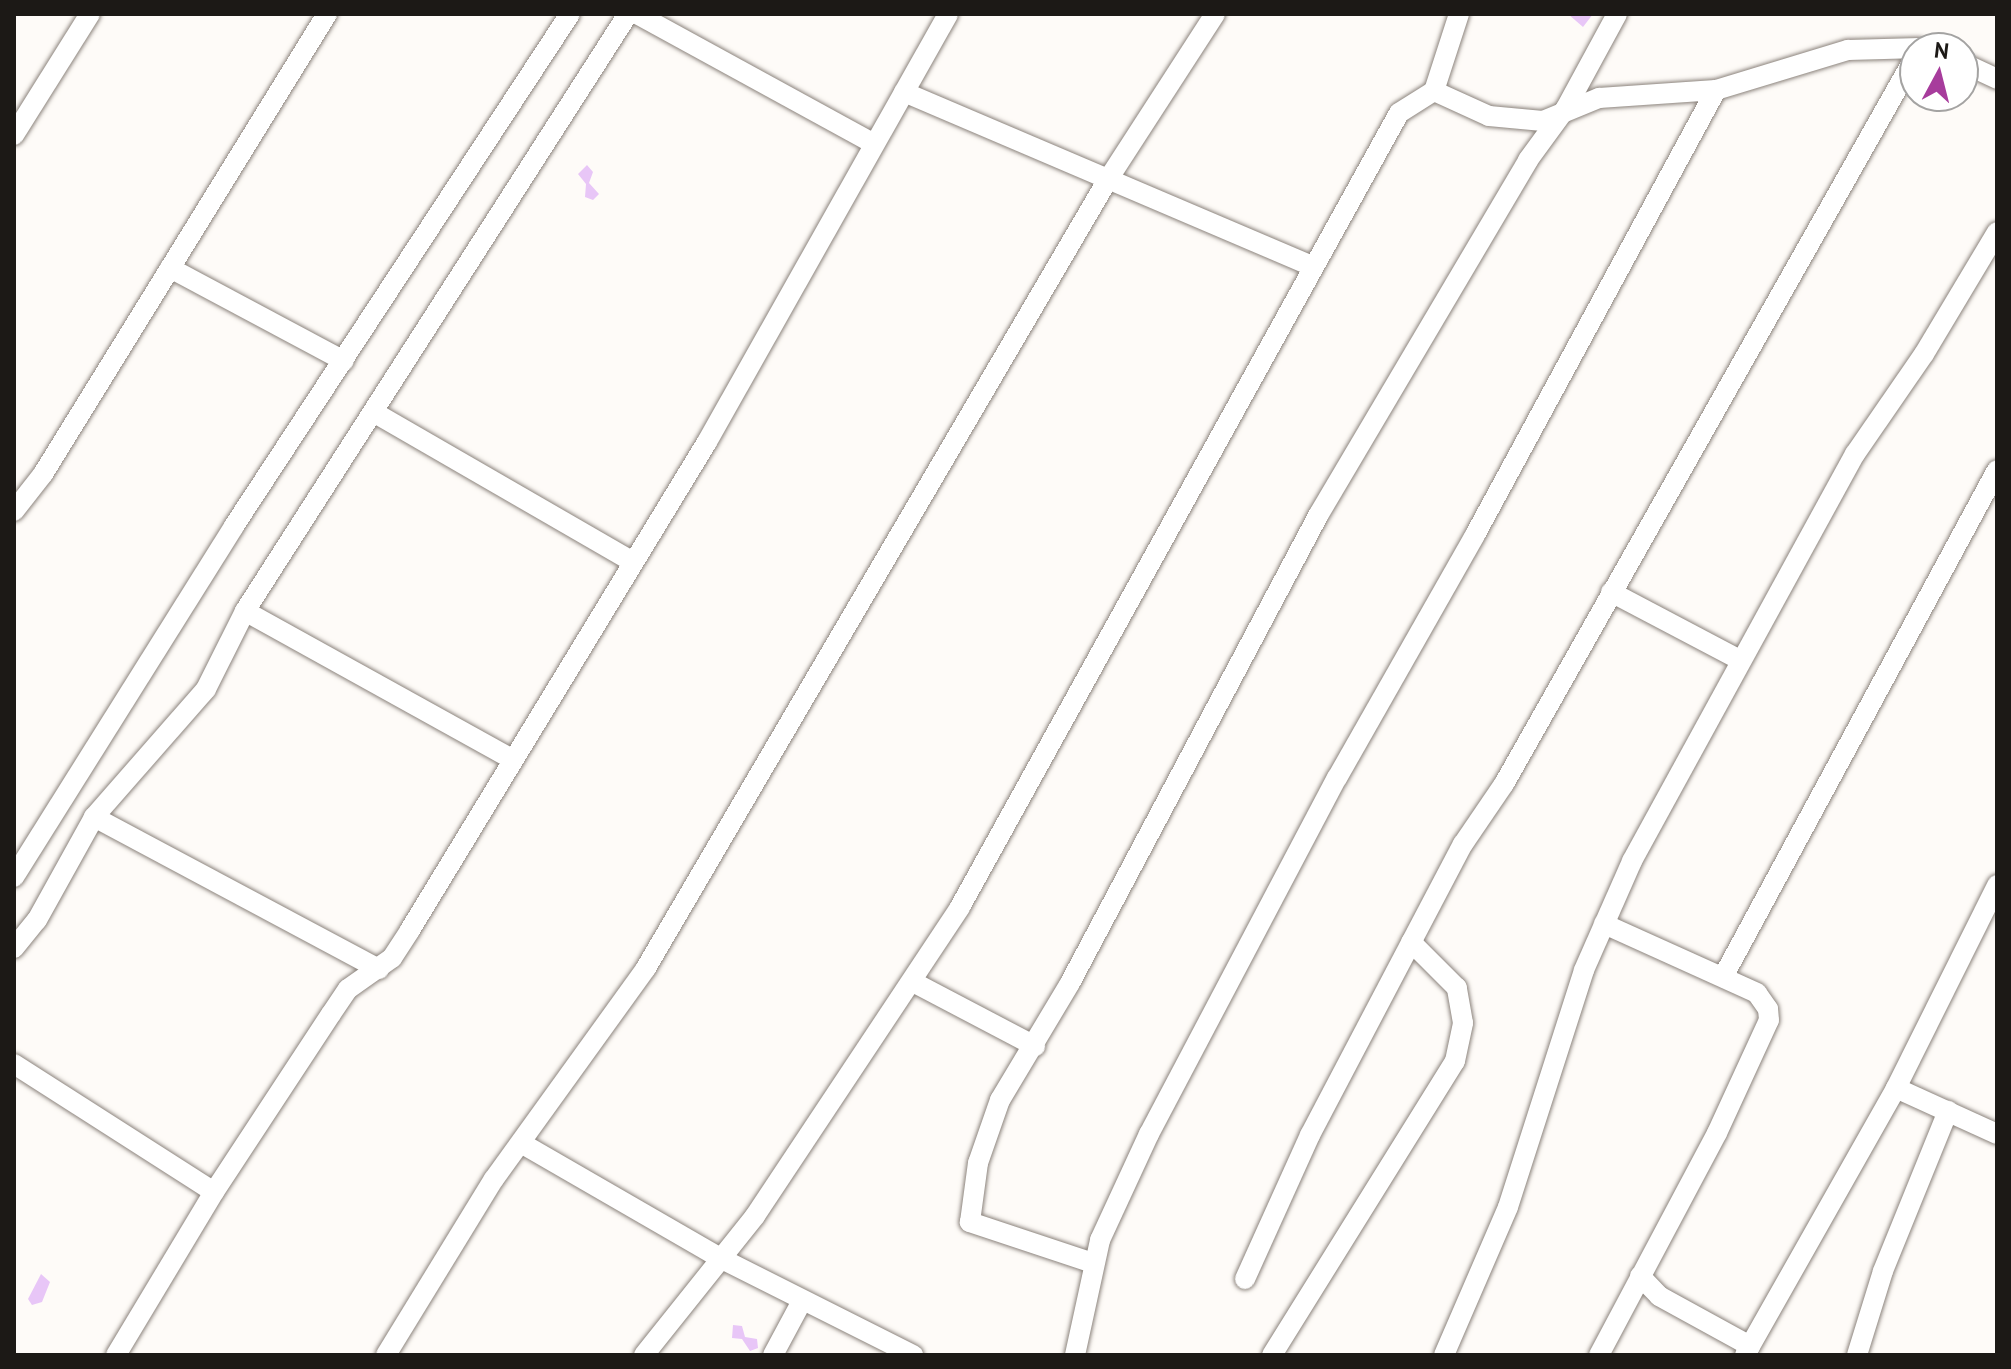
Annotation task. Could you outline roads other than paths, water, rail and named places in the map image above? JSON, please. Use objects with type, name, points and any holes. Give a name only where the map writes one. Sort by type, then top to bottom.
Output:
[{"type":"street","points":[[14,135],[90,14]]},
{"type":"street","points":[[14,511],[43,474],[327,14]]},
{"type":"street","points":[[14,877],[570,14]]},
{"type":"street","points":[[14,948],[37,920],[94,817],[206,689],[245,611],[375,413],[628,14]]},
{"type":"street","points":[[637,14],[874,144]]},
{"type":"street","points":[[116,1355],[214,1192],[348,989],[379,969],[410,930],[633,562],[948,14]]},
{"type":"street","points":[[386,1355],[521,1143],[646,968],[1107,181],[1215,14]]},
{"type":"street","points":[[644,1355],[722,1259],[913,982],[1008,829],[1311,266],[1399,113],[1434,91],[1459,14]]},
{"type":"street","points":[[1093,1263],[978,1227],[967,1217],[989,1126],[1035,1046],[1319,514],[1528,160],[1566,108],[1617,14]]},
{"type":"street","points":[[1434,91],[1489,116],[1543,121],[1566,108],[1617,95],[1653,97],[1716,90],[1848,50],[1899,49]]},
{"type":"street","points":[[1245,1279],[1310,1135],[1411,942],[1899,85]]},
{"type":"street","points":[[1075,1355],[1093,1263],[1122,1187],[1270,903],[1716,90]]},
{"type":"street","points":[[904,92],[1311,266]]},
{"type":"street","points":[[1444,1355],[1508,1207],[1584,970],[1632,861],[1855,454],[1924,354],[1997,232]]},
{"type":"street","points":[[170,268],[344,361]]},
{"type":"street","points":[[375,413],[633,562]]},
{"type":"street","points":[[1723,977],[1997,470]]},
{"type":"street","points":[[1611,592],[1740,660]]},
{"type":"street","points":[[245,611],[512,759]]},
{"type":"street","points":[[94,817],[379,969]]},
{"type":"street","points":[[1640,1276],[1659,1296],[1748,1350],[1896,1088],[1997,885]]},
{"type":"street","points":[[1599,1355],[1717,1133],[1769,1020],[1764,1000],[1723,977],[1604,924]]},
{"type":"street","points":[[1272,1355],[1455,1061],[1463,1023],[1457,988],[1411,942]]},
{"type":"street","points":[[913,982],[1035,1046]]},
{"type":"street","points":[[14,1064],[214,1192]]},
{"type":"street","points":[[1896,1088],[1997,1134]]},
{"type":"street","points":[[1857,1355],[1883,1271],[1948,1111]]},
{"type":"street","points":[[521,1143],[722,1259],[913,1355]]},
{"type":"street","points":[[773,1355],[802,1301]]}]
